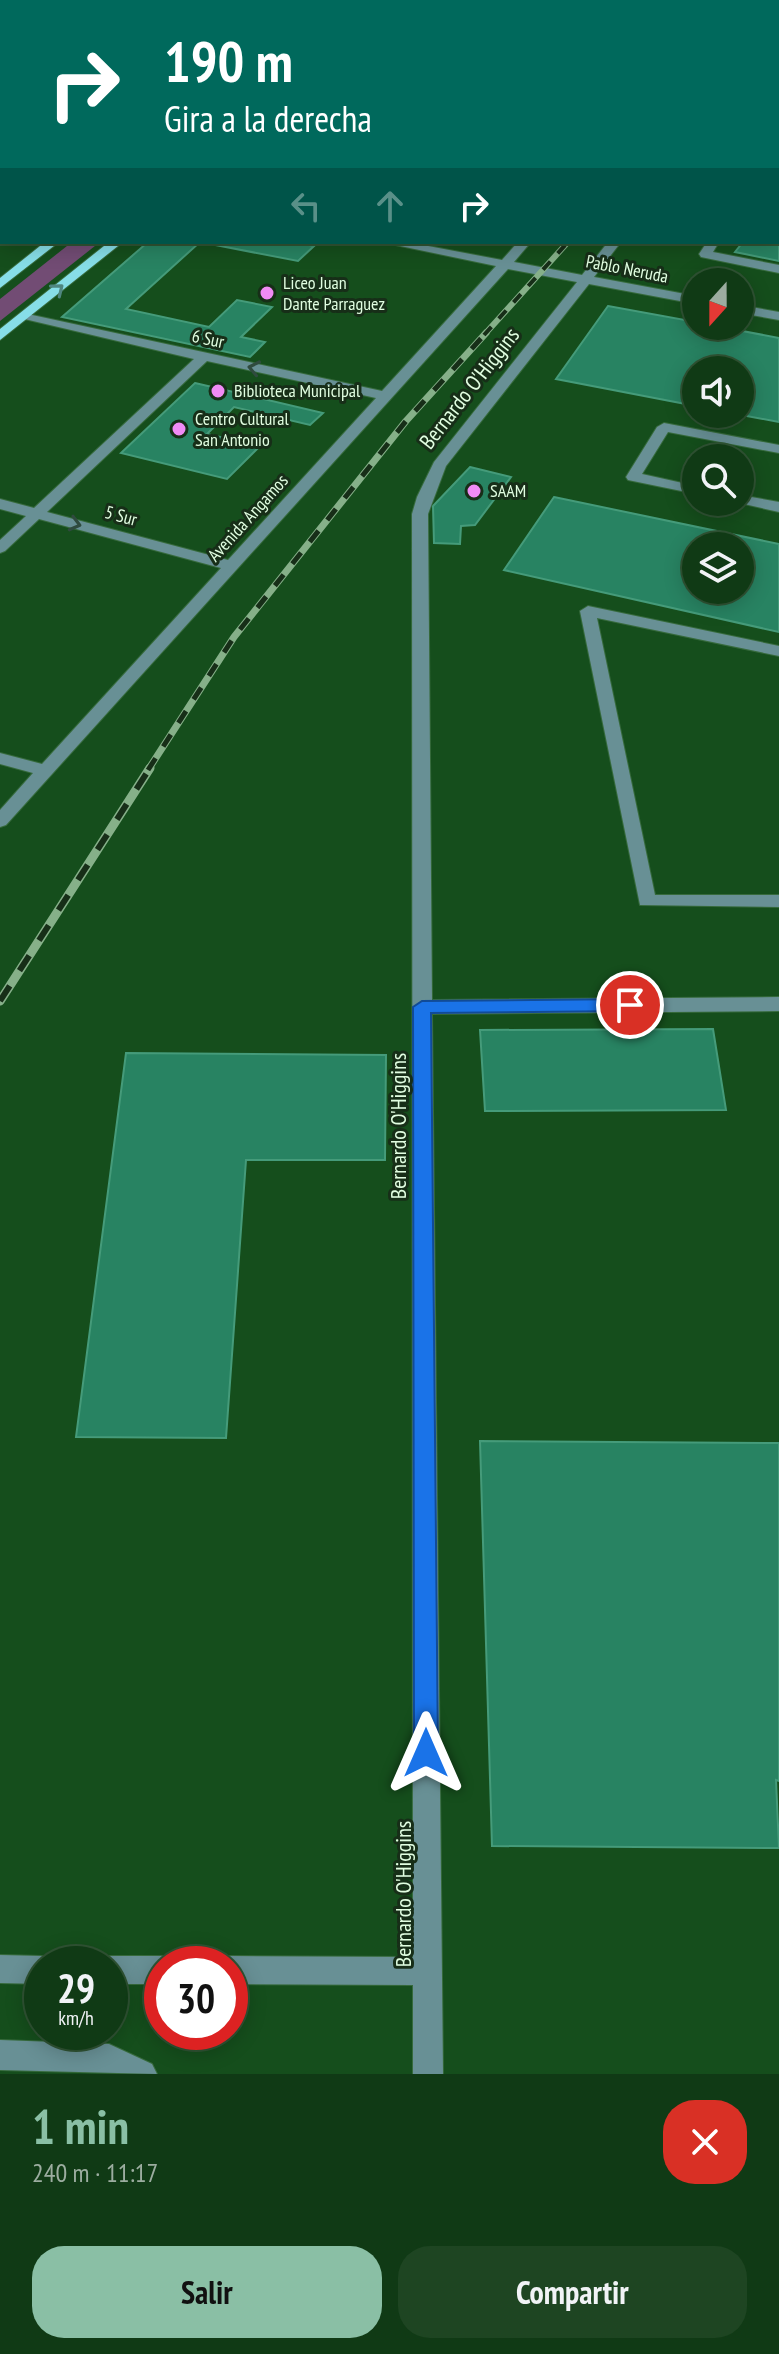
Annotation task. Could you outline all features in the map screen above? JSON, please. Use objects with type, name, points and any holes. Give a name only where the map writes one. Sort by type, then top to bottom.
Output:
[{"type":"main road","points":[[0,284],[50,244]]},
{"type":"main road","points":[[0,336],[114,244]]},
{"type":"street","name":"Pablo Neruda","points":[[398,244],[682,297]]},
{"type":"street","name":"Avenida Angamos","points":[[0,821],[523,244]]},
{"type":"street","name":"Bernardo O'Higgins","points":[[428,2074],[419,532],[422,505],[439,465],[613,244]]},
{"type":"street","points":[[712,244],[705,254],[779,269]]},
{"type":"street","points":[[754,312],[779,316]]},
{"type":"street","name":"6 Sur","points":[[23,317],[385,396]]},
{"type":"street","points":[[0,548],[204,357]]},
{"type":"street","points":[[682,487],[633,477],[664,427],[753,444]]},
{"type":"street","points":[[754,444],[779,449]]},
{"type":"street","points":[[754,502],[779,507]]},
{"type":"street","name":"5 Sur","points":[[0,504],[231,566]]},
{"type":"street","points":[[779,651],[588,611],[647,901],[779,901]]},
{"type":"street","points":[[0,758],[45,771]]},
{"type":"street","points":[[422,1007],[779,1004]]},
{"type":"street","points":[[0,1969],[24,1970]]},
{"type":"street","points":[[248,1970],[427,1971]]},
{"type":"street","points":[[0,2055],[109,2059],[142,2074]]},
{"type":"shaded area","points":[[69,244],[97,244],[0,321],[0,299]]},
{"type":"building","points":[[146,244],[198,244],[126,309],[209,327],[237,300],[272,307],[241,337],[265,342],[250,357],[62,317]]},
{"type":"building","points":[[210,244],[314,246],[298,261]]},
{"type":"building","points":[[741,244],[779,244],[779,261],[735,252]]},
{"type":"building","points":[[608,306],[682,319],[682,340],[754,340],[754,333],[779,338],[779,422],[754,417],[754,356],[682,356],[682,403],[556,379]]},
{"type":"building","name":"Centro Cultural San Antonio","points":[[195,383],[323,413],[310,425],[234,407],[207,434],[260,446],[227,479],[121,453]]},
{"type":"building","name":"SAAM","points":[[470,467],[511,477],[475,525],[461,526],[460,544],[434,543],[433,506]]},
{"type":"building","points":[[554,497],[722,532],[682,532],[682,604],[754,604],[754,539],[779,544],[779,632],[504,570]]},
{"type":"building","points":[[713,1029],[726,1110],[485,1111],[480,1030]]},
{"type":"building","points":[[126,1053],[386,1055],[385,1160],[246,1160],[226,1438],[76,1437]]},
{"type":"building","points":[[480,1441],[779,1443],[779,1781],[776,1780],[779,1848],[492,1846]]},
{"type":"railway","points":[[484,335],[566,244]]},
{"type":"railway","points":[[148,770],[234,637],[406,421],[486,333]]},
{"type":"railway","points":[[0,1001],[150,768]]},
{"type":"place","name":"Liceo Juan Dante Parraguez","points":[[267,293]]},
{"type":"place","name":"Biblioteca Municipal","points":[[218,391]]},
{"type":"place","name":"Centro Cultural San Antonio","points":[[179,429]]},
{"type":"place","name":"SAAM","points":[[474,491]]},
{"type":"route","points":[[426,1753],[422,1007],[630,1005]]}]
